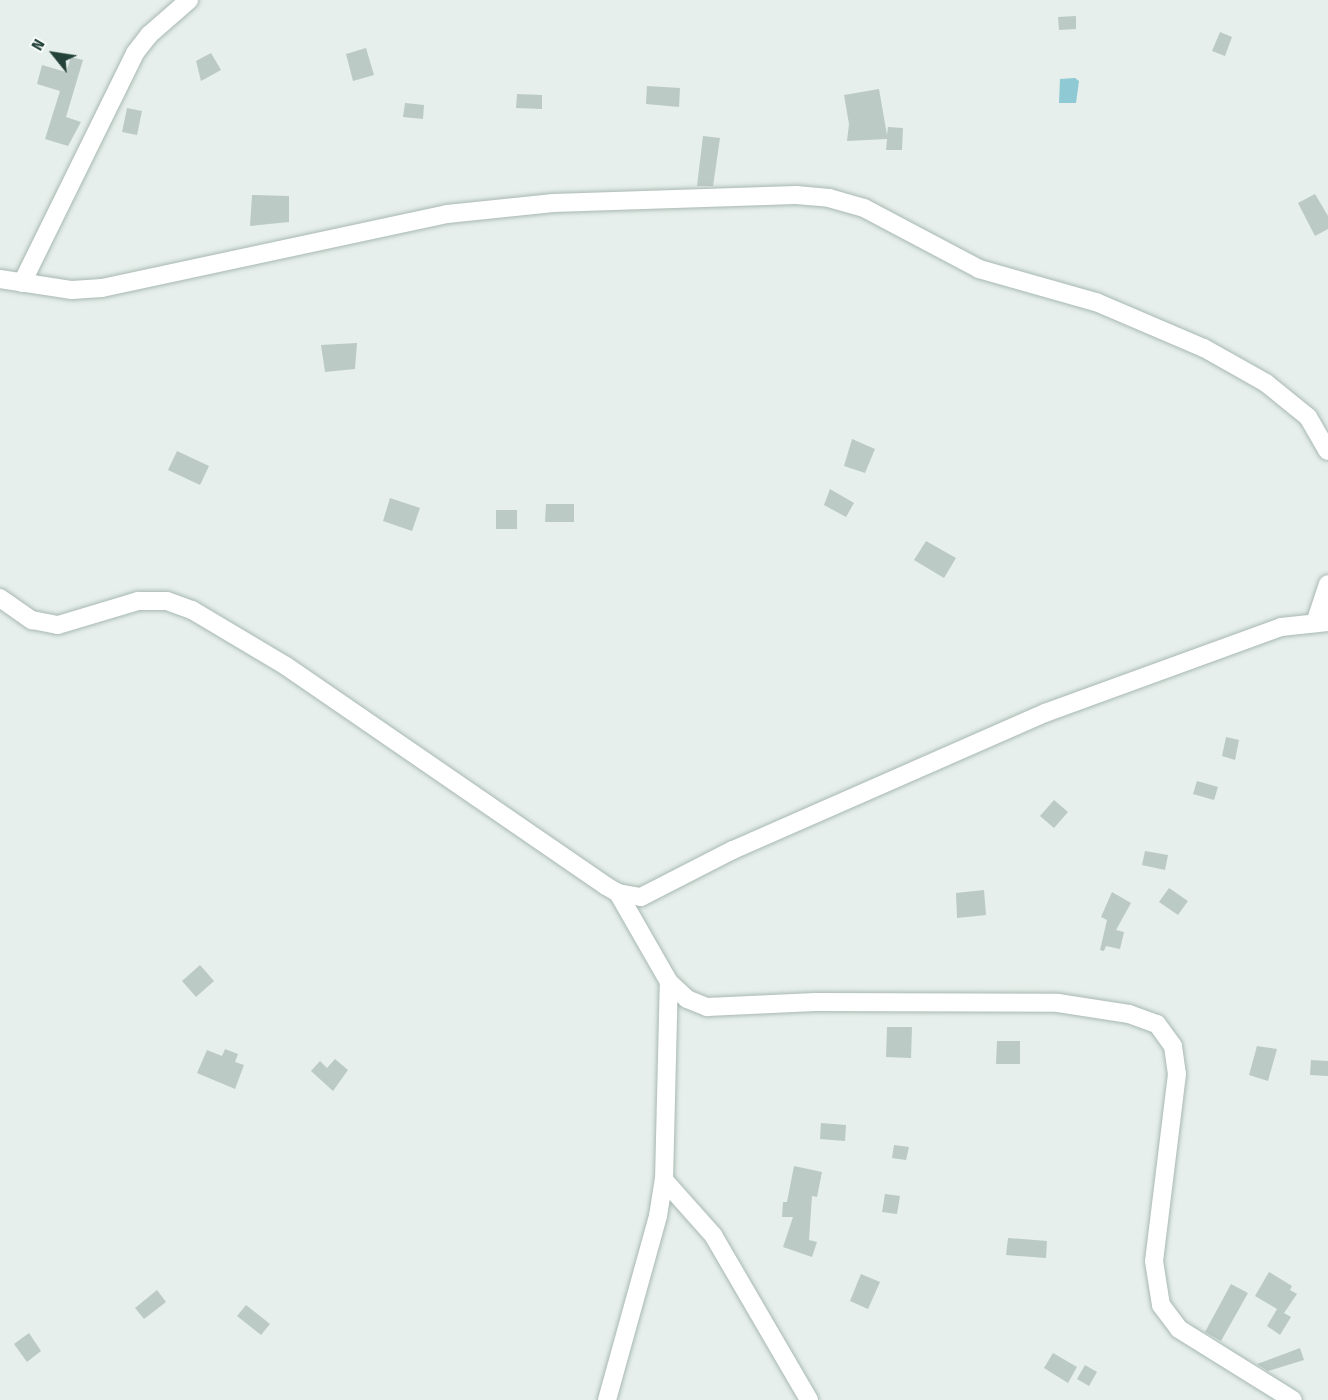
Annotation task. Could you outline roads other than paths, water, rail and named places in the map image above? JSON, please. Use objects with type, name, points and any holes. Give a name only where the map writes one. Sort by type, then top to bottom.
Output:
[{"type":"street","points":[[22,283],[135,53],[189,0]]},
{"type":"street","points":[[0,279],[72,290],[102,288],[447,214],[653,199],[829,198],[864,208],[979,269],[1096,302],[1204,348],[1266,383],[1308,417],[1328,451]]},
{"type":"street","points":[[0,598],[32,620],[58,625],[138,601],[167,601],[192,610],[286,666],[618,893],[641,897],[653,893],[733,850],[1117,685],[1281,627],[1322,623],[1328,584]]},
{"type":"street","points":[[618,893],[669,982],[687,999],[707,1007],[815,1002],[1058,1003],[1129,1014],[1157,1024],[1173,1046],[1177,1074],[1154,1261],[1161,1305],[1179,1329],[1293,1400]]},
{"type":"street","points":[[607,1400],[658,1216],[664,1180],[669,982]]},
{"type":"street","points":[[664,1180],[713,1235],[809,1400]]},
{"type":"water","points":[[1075,78],[1079,81],[1076,103],[1059,103],[1060,79]]}]
